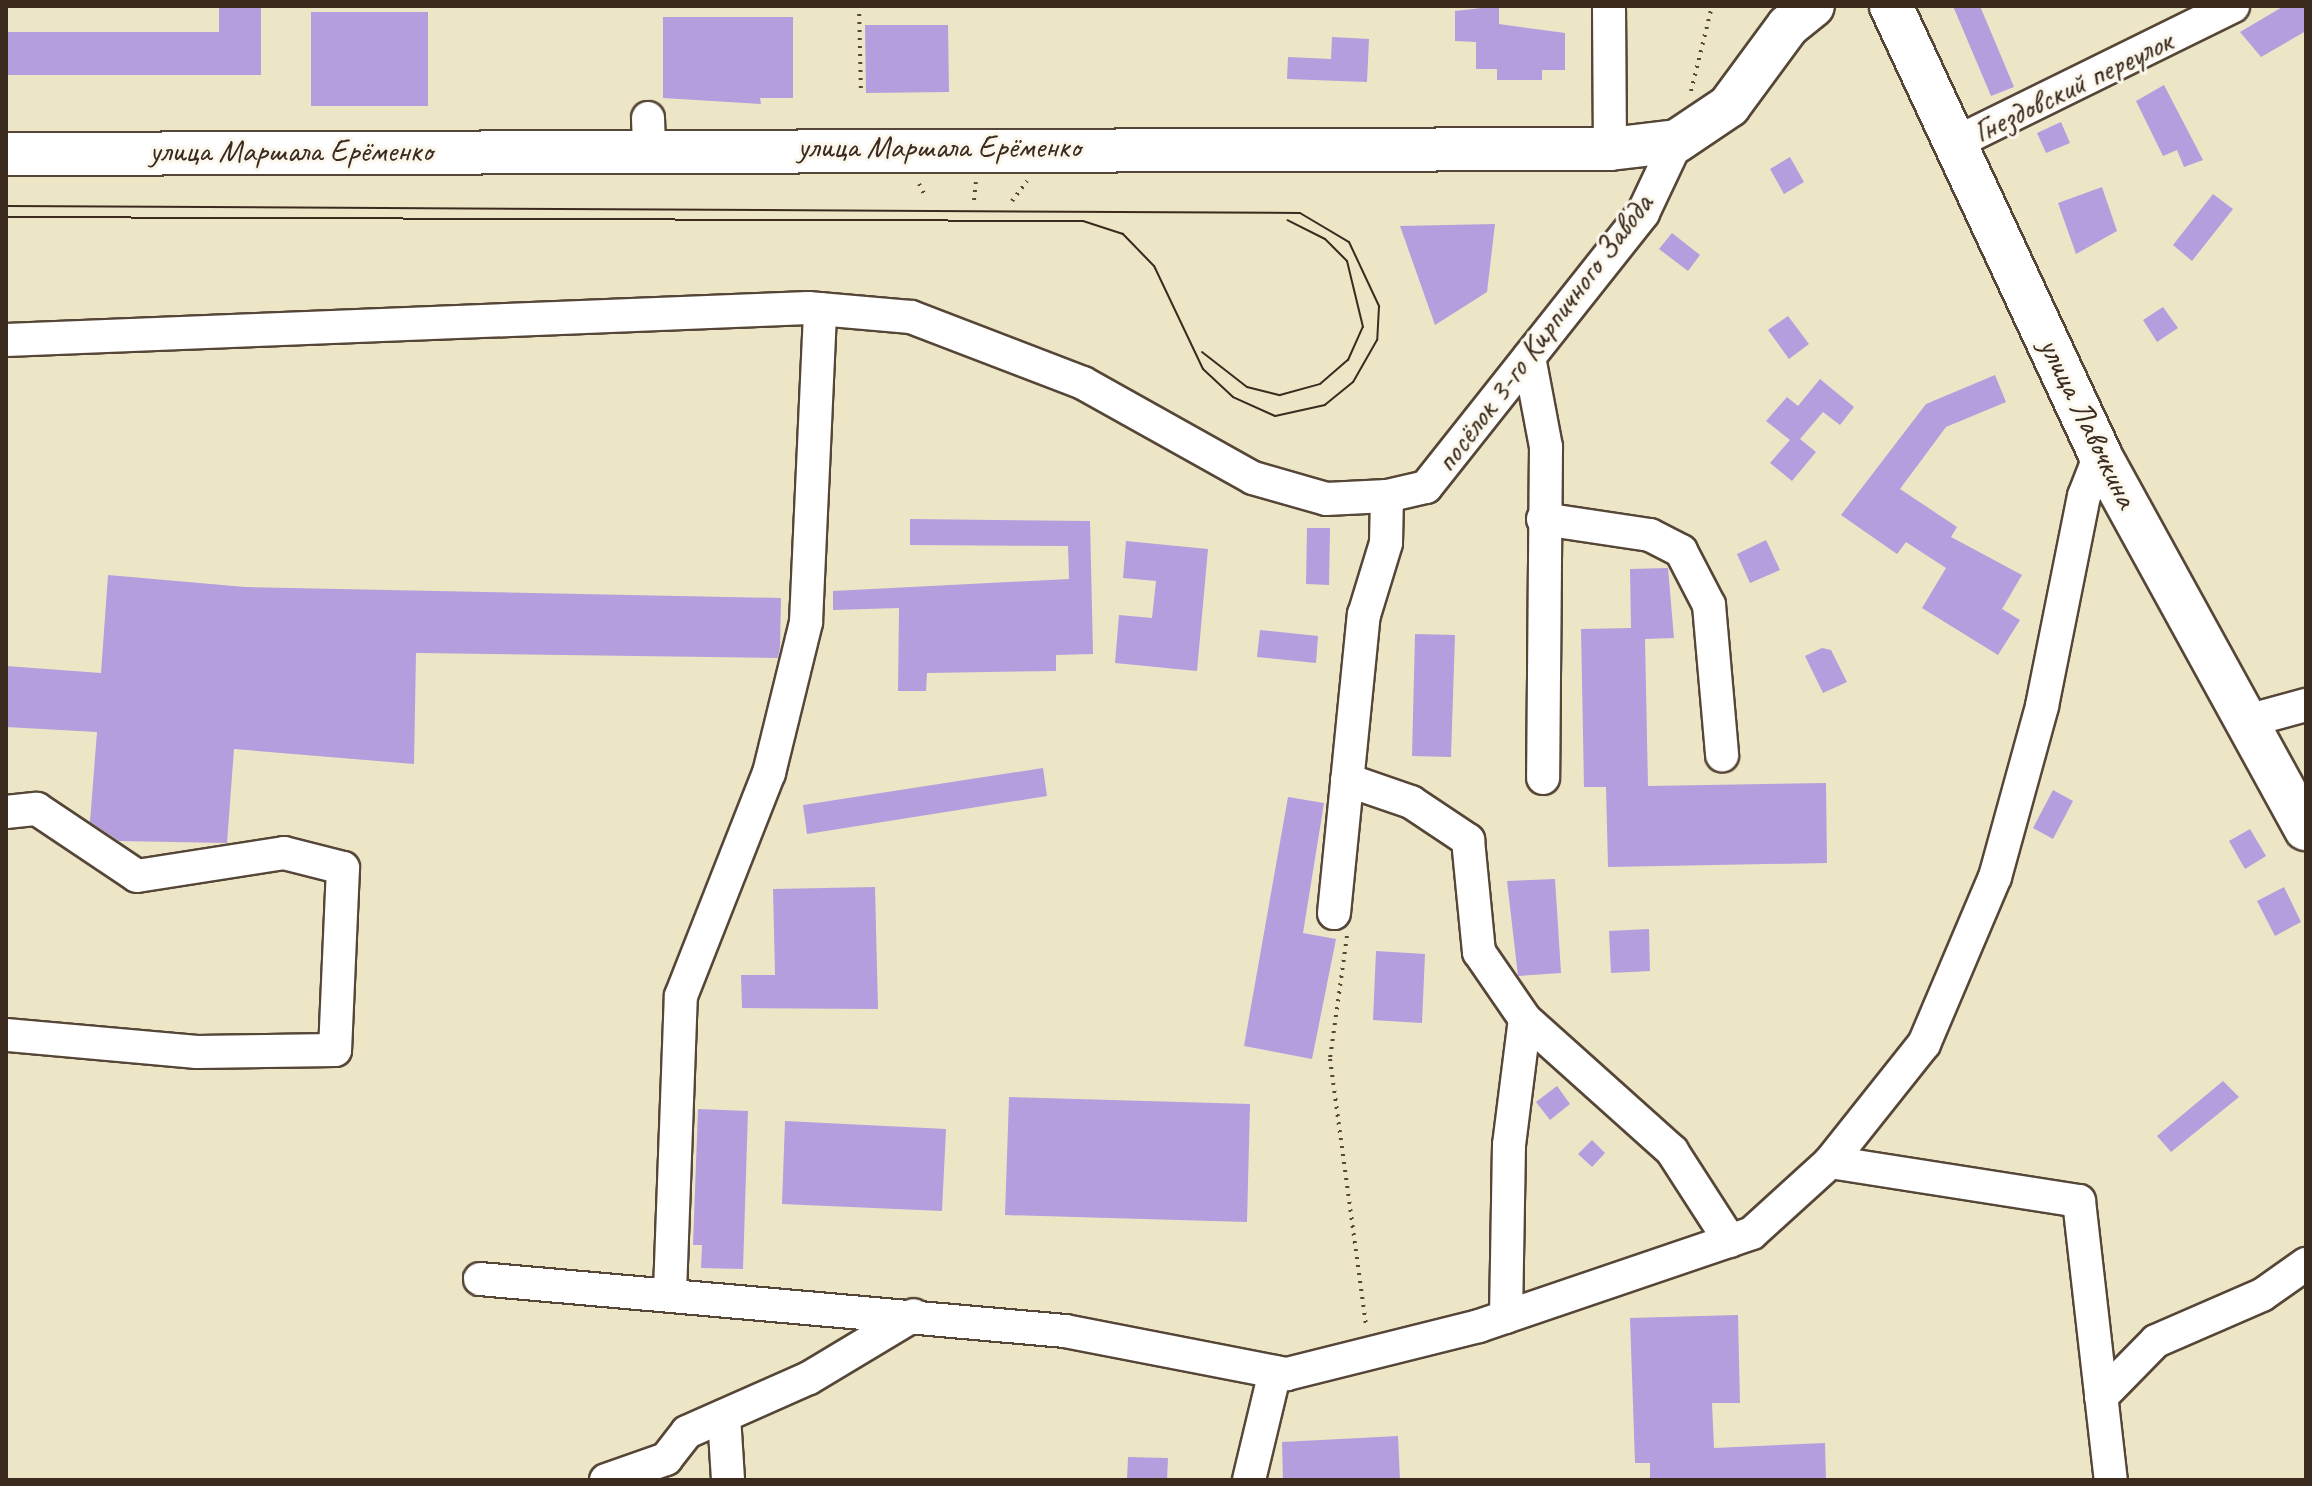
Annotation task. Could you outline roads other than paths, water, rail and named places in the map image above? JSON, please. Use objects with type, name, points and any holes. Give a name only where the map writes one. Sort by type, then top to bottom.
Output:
[{"type":"main road","name":"улица Маршала Ерёменко","points":[[6,154],[649,134],[1610,149],[1677,141],[1729,106],[1788,26],[1813,6]]},
{"type":"main road","name":"улица Лавочкина","points":[[1891,6],[2100,455],[2306,829]]},
{"type":"street","points":[[1609,6],[1610,149]]},
{"type":"street","name":"Гнездовский переулок","points":[[1955,143],[2233,6]]},
{"type":"street","name":"посёлок 3-го Кирпичного Завода","points":[[6,340],[820,309],[911,317],[1083,383],[1253,478],[1326,499],[1387,496],[1426,487],[1643,213],[1677,141]]},
{"type":"street","points":[[670,1292],[681,996],[769,773],[806,622],[820,309]]},
{"type":"street","points":[[1529,357],[1544,411],[1543,778]]},
{"type":"street","points":[[480,1279],[670,1292],[1065,1331],[1275,1372],[1370,1353],[1506,1317],[1752,1233],[1830,1162],[1924,1044],[1995,877],[2042,706],[2084,496],[2100,455]]},
{"type":"street","points":[[1334,913],[1364,615],[1386,543],[1387,496]]},
{"type":"street","points":[[1543,519],[1650,535],[1681,551],[1709,605],[1722,755]]},
{"type":"street","points":[[2247,721],[2306,705]]},
{"type":"street","points":[[1347,780],[1411,802],[1468,840],[1479,952],[1525,1019],[1672,1151],[1730,1241]]},
{"type":"street","points":[[6,812],[37,809],[137,876],[284,853],[343,868],[335,1050],[197,1052],[6,1035]]},
{"type":"street","points":[[1506,1317],[1509,1145],[1525,1019]]},
{"type":"street","points":[[1830,1162],[2079,1201],[2111,1480]]},
{"type":"street","points":[[2101,1397],[2156,1341],[2262,1295],[2306,1264]]},
{"type":"street","points":[[606,1480],[666,1459],[687,1432],[809,1378],[914,1315]]},
{"type":"street","points":[[1249,1480],[1275,1372]]},
{"type":"street","points":[[724,1416],[728,1480]]},
{"type":"tram line","points":[[6,206],[1300,213],[1349,242],[1379,306],[1377,340],[1353,382],[1325,405],[1275,416],[1233,397],[1203,369],[1154,266],[1123,234],[1083,221],[6,217]]},
{"type":"tram line","points":[[1202,352],[1247,387],[1280,395],[1320,384],[1348,360],[1363,327],[1347,261],[1325,239],[1287,220]]}]
